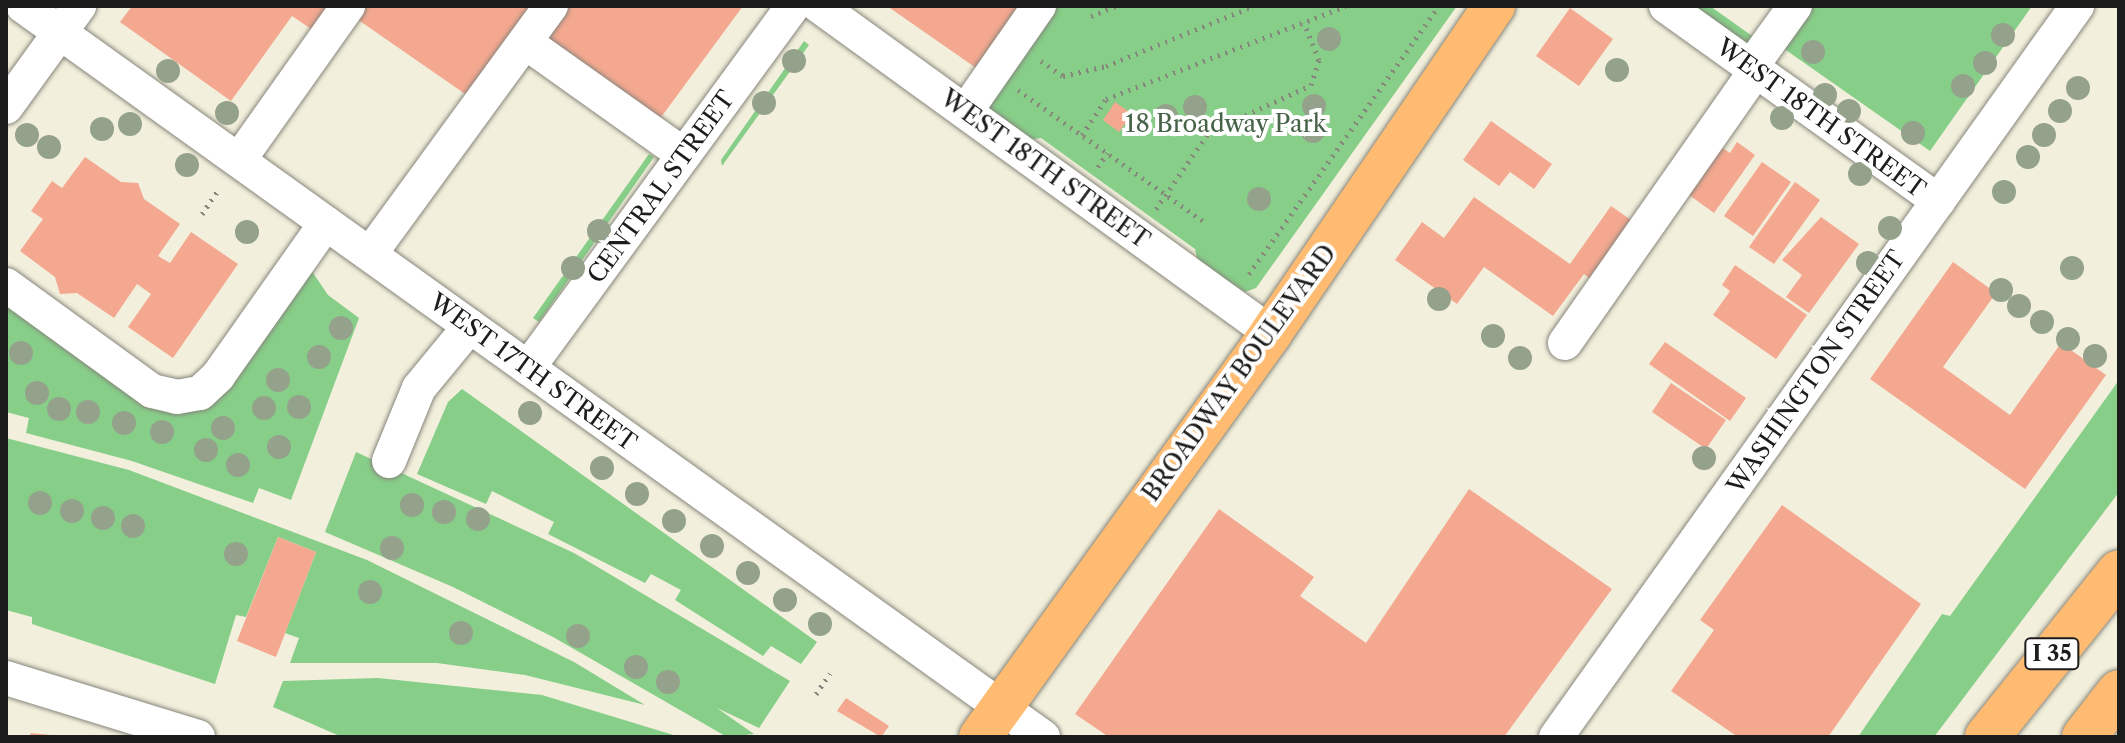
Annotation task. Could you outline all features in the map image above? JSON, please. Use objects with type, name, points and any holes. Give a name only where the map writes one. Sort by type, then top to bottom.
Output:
[{"type":"highway","name":"I 35","points":[[1987,737],[2119,572]]},
{"type":"highway","points":[[2084,737],[2119,692]]},
{"type":"main road","name":"BROADWAY BOULEVARD","points":[[990,722],[1271,333],[1494,6]]},
{"type":"street","name":"WEST 17TH STREET","points":[[23,6],[69,19],[239,160],[528,368],[990,722],[1043,737]]},
{"type":"street","points":[[239,160],[348,6]]},
{"type":"street","points":[[370,254],[551,6]]},
{"type":"street","name":"CENTRAL STREET","points":[[528,368],[793,6]]},
{"type":"street","name":"WEST 18TH STREET","points":[[819,6],[1271,333]]},
{"type":"street","points":[[966,111],[1039,6]]},
{"type":"street","name":"WEST 18TH STREET","points":[[1666,6],[1938,201]]},
{"type":"street","points":[[1565,343],[1795,6]]},
{"type":"street","name":"WASHINGTON STREET","points":[[1556,737],[2077,6]]},
{"type":"street","points":[[6,107],[69,19]]},
{"type":"street","points":[[525,42],[684,155]]},
{"type":"street","points":[[6,285],[152,391],[177,397],[200,393],[218,376],[326,223]]},
{"type":"street","points":[[389,461],[419,388],[470,326]]},
{"type":"street","points":[[6,678],[198,737]]},
{"type":"path","points":[[1091,16],[1116,6]]},
{"type":"path","points":[[1030,69],[1037,59],[1063,76],[1106,66],[1254,6]]},
{"type":"path","points":[[1082,135],[1106,99],[1346,6]]},
{"type":"path","points":[[1249,274],[1439,6]]},
{"type":"path","points":[[1156,209],[1209,132],[1311,85],[1319,60],[1304,23]]},
{"type":"path","points":[[1023,79],[1016,89],[1203,221]]},
{"type":"path","points":[[1098,167],[1107,153]]},
{"type":"path","points":[[202,214],[218,190]]},
{"type":"path","points":[[816,694],[830,673]]},
{"type":"green space","name":"18 Broadway Park","points":[[1052,6],[1457,6],[1256,288],[1245,292],[1198,262],[1195,249],[1041,138],[1029,140],[991,114],[986,103]]},
{"type":"green space","points":[[1689,6],[1710,6],[1762,43],[1757,50]]},
{"type":"green space","points":[[1813,6],[2032,6],[1930,151],[1783,48]]},
{"type":"green space","points":[[804,41],[809,45],[722,166],[721,160]]},
{"type":"green space","points":[[649,154],[654,157],[539,322],[533,318]]},
{"type":"green space","points":[[309,267],[328,295],[359,318],[291,500],[259,488],[253,503],[132,461],[26,433],[29,418],[6,412],[6,298],[166,410]]},
{"type":"green space","points":[[2119,380],[2119,492],[1934,737],[1858,737],[1942,614],[1950,616]]},
{"type":"green space","points":[[462,389],[817,642],[801,664],[771,646],[763,656],[675,600],[681,590],[651,574],[645,583],[548,534],[554,522],[492,491],[486,504],[417,474],[448,402]]},
{"type":"green space","points":[[6,438],[129,470],[367,560],[574,662],[645,705],[525,675],[437,663],[290,663],[299,638],[285,633],[316,552],[278,537],[246,617],[236,615],[215,684],[32,624],[32,617],[6,610]]},
{"type":"green space","points":[[356,452],[574,553],[790,681],[759,728],[717,708],[754,734],[727,737],[553,637],[453,587],[325,532]]},
{"type":"green space","points":[[378,678],[542,695],[680,737],[342,737],[273,707],[283,681]]},
{"type":"building","points":[[132,6],[336,6],[317,33],[292,16],[231,101],[120,22]]},
{"type":"building","points":[[361,6],[535,6],[471,98],[354,17]]},
{"type":"building","points":[[570,6],[743,6],[659,120],[546,40]]},
{"type":"building","points":[[887,6],[1024,6],[979,70]]},
{"type":"building","points":[[1570,8],[1613,39],[1579,86],[1536,56]]},
{"type":"building","points":[[1115,102],[1132,114],[1119,132],[1103,120]]},
{"type":"building","points":[[1491,121],[1552,164],[1534,189],[1510,172],[1499,186],[1463,160]]},
{"type":"building","points":[[1737,142],[1755,155],[1714,213],[1685,192],[1718,145],[1730,153]]},
{"type":"building","points":[[85,157],[121,182],[138,183],[144,199],[180,224],[158,256],[170,263],[191,232],[238,264],[173,358],[128,327],[151,294],[137,284],[114,318],[77,293],[60,294],[55,277],[20,251],[43,219],[31,211],[52,181],[62,188]]},
{"type":"building","points":[[1762,162],[1791,182],[1753,236],[1724,216]]},
{"type":"building","points":[[1795,182],[1820,200],[1774,264],[1749,247]]},
{"type":"building","points":[[1474,197],[1570,264],[1611,206],[1634,222],[1593,281],[1584,274],[1553,316],[1484,267],[1457,304],[1395,260],[1422,222],[1444,238]]},
{"type":"building","points":[[1821,217],[1859,244],[1809,313],[1786,297],[1802,275],[1782,260]]},
{"type":"building","points":[[1953,262],[1996,293],[1943,367],[2010,415],[2061,343],[2106,375],[2025,489],[1870,379]]},
{"type":"building","points":[[1735,265],[1807,315],[1776,359],[1713,315],[1730,291],[1722,285]]},
{"type":"building","points":[[1665,342],[1746,398],[1730,421],[1649,364]]},
{"type":"building","points":[[1671,383],[1726,420],[1706,449],[1652,412]]},
{"type":"building","points":[[1469,489],[1612,589],[1504,737],[1109,737],[1075,714],[1219,509],[1314,577],[1300,596],[1366,643]]},
{"type":"building","points":[[1782,505],[1921,604],[1828,737],[1738,737],[1671,691],[1714,630],[1700,620]]},
{"type":"building","points":[[278,537],[316,552],[276,657],[237,641]]},
{"type":"building","points":[[846,698],[889,726],[881,737],[837,711]]},
{"type":"building","points":[[31,733],[51,735],[29,737]]}]
